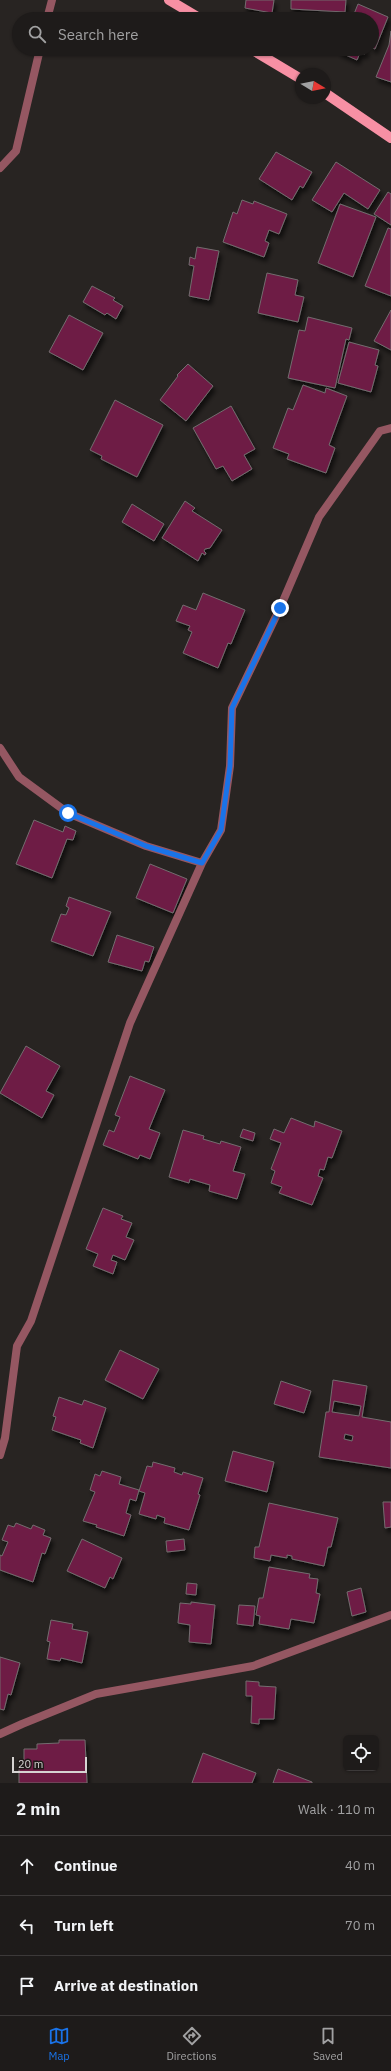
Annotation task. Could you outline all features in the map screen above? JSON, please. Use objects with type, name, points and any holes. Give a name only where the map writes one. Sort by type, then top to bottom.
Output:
[{"type":"main road","points":[[169,0],[189,12]]},
{"type":"main road","points":[[263,56],[295,75]]},
{"type":"main road","points":[[331,97],[391,138]]},
{"type":"street","points":[[49,12],[52,0]]},
{"type":"street","points":[[0,168],[16,152],[38,56]]},
{"type":"street","points":[[0,1455],[5,1438],[17,1346],[31,1321],[130,1023],[202,863],[221,830],[230,766],[232,708],[280,608],[320,517],[380,431],[391,428]]},
{"type":"street","points":[[0,748],[19,777],[68,813],[146,846],[202,863]]},
{"type":"street","points":[[0,1734],[96,1694],[253,1666],[391,1615]]},
{"type":"building","points":[[246,0],[274,0],[272,12],[245,8]]},
{"type":"building","points":[[291,0],[346,0],[345,12],[291,9]]},
{"type":"building","points":[[358,4],[376,12],[355,12]]},
{"type":"building","points":[[379,13],[388,17],[379,39]]},
{"type":"building","points":[[391,31],[391,82],[376,77],[389,45]]},
{"type":"building","points":[[348,56],[359,56],[357,60]]},
{"type":"building","points":[[276,152],[312,172],[303,188],[300,186],[292,200],[259,179]]},
{"type":"building","points":[[336,162],[380,190],[368,209],[344,193],[332,212],[312,200]]},
{"type":"building","points":[[388,192],[391,194],[391,225],[374,214]]},
{"type":"building","points":[[242,200],[253,204],[254,201],[287,214],[279,234],[269,230],[265,241],[269,243],[264,257],[223,242],[233,212],[237,214]]},
{"type":"building","points":[[340,204],[376,217],[353,277],[318,263]]},
{"type":"building","points":[[388,228],[391,229],[391,296],[365,286]]},
{"type":"building","points":[[197,247],[219,251],[209,300],[189,296],[194,266],[189,265],[190,257],[195,259]]},
{"type":"building","points":[[267,273],[298,280],[295,295],[304,297],[298,322],[258,313]]},
{"type":"building","points":[[92,286],[115,298],[113,300],[123,306],[116,319],[107,313],[105,315],[83,302]]},
{"type":"building","points":[[391,310],[391,350],[374,341]]},
{"type":"building","points":[[69,315],[103,333],[83,370],[49,352]]},
{"type":"building","points":[[308,317],[352,328],[349,340],[346,339],[335,388],[288,378],[299,330],[305,331]]},
{"type":"building","points":[[349,342],[379,350],[375,365],[378,366],[371,392],[338,383]]},
{"type":"building","points":[[188,364],[213,386],[186,421],[160,400],[178,376],[177,375]]},
{"type":"building","points":[[303,385],[325,393],[326,388],[347,396],[329,445],[335,448],[326,473],[287,459],[289,454],[273,448],[288,408],[293,410]]},
{"type":"building","points":[[115,400],[163,425],[137,477],[101,459],[102,456],[90,450]]},
{"type":"building","points":[[231,406],[255,449],[244,455],[252,469],[232,481],[223,466],[216,469],[193,428]]},
{"type":"building","points":[[185,501],[195,508],[192,511],[222,530],[210,548],[205,549],[205,555],[202,553],[198,561],[162,538]]},
{"type":"building","points":[[132,504],[164,524],[154,541],[122,522]]},
{"type":"building","points":[[203,593],[245,610],[231,644],[228,643],[218,668],[183,653],[192,632],[188,630],[190,626],[176,621],[183,605],[196,610]]},
{"type":"building","points":[[34,820],[63,832],[65,826],[76,831],[73,840],[67,839],[52,878],[16,864]]},
{"type":"building","points":[[150,864],[187,879],[173,913],[136,898]]},
{"type":"building","points":[[69,897],[111,912],[93,956],[51,941],[61,914],[66,915],[69,908],[66,906]]},
{"type":"building","points":[[117,935],[154,947],[149,962],[145,961],[142,971],[108,962]]},
{"type":"building","points":[[26,1046],[60,1066],[46,1091],[54,1095],[42,1118],[0,1093]]},
{"type":"building","points":[[130,1076],[165,1090],[149,1129],[160,1133],[150,1159],[140,1155],[138,1159],[103,1145],[109,1130],[114,1132],[120,1117],[115,1115]]},
{"type":"building","points":[[291,1118],[314,1127],[315,1121],[342,1131],[332,1158],[328,1157],[324,1170],[320,1169],[318,1176],[323,1178],[312,1205],[279,1193],[282,1187],[271,1183],[275,1171],[271,1169],[281,1143],[270,1139],[274,1129],[284,1133]]},
{"type":"building","points":[[243,1129],[255,1133],[253,1141],[240,1137]]},
{"type":"building","points":[[183,1130],[204,1136],[203,1139],[220,1144],[221,1141],[241,1147],[233,1171],[245,1174],[237,1199],[209,1191],[210,1185],[190,1179],[189,1183],[169,1177]]},
{"type":"building","points":[[103,1208],[123,1216],[121,1219],[132,1223],[126,1237],[134,1240],[125,1260],[113,1255],[111,1260],[117,1262],[113,1274],[93,1266],[98,1254],[86,1249]]},
{"type":"building","points":[[120,1350],[159,1369],[143,1399],[105,1380]]},
{"type":"building","points":[[333,1380],[367,1386],[362,1417],[391,1422],[391,1468],[319,1457],[326,1412],[329,1412]],"holes":[[[334,1401],[361,1406],[359,1416],[332,1412]],[[345,1434],[353,1436],[352,1441],[344,1439]]]},
{"type":"building","points":[[281,1381],[311,1391],[304,1413],[274,1404]]},
{"type":"building","points":[[59,1397],[82,1405],[84,1400],[106,1408],[93,1448],[80,1443],[81,1440],[52,1430],[56,1417],[53,1416]]},
{"type":"building","points":[[233,1451],[274,1462],[267,1492],[225,1481]]},
{"type":"building","points":[[153,1462],[175,1468],[174,1472],[182,1475],[183,1472],[203,1478],[198,1494],[200,1495],[189,1530],[164,1523],[165,1518],[157,1515],[156,1519],[139,1514],[145,1493],[139,1491],[147,1466],[152,1467]]},
{"type":"building","points":[[102,1471],[121,1477],[119,1484],[139,1490],[136,1501],[130,1499],[126,1513],[131,1515],[124,1536],[83,1521],[95,1492],[90,1490],[95,1474],[100,1476]]},
{"type":"building","points":[[383,1502],[391,1502],[391,1527],[385,1528]]},
{"type":"building","points":[[269,1503],[338,1518],[331,1547],[328,1547],[324,1566],[292,1559],[292,1556],[287,1555],[287,1558],[271,1555],[270,1561],[254,1558],[255,1547],[259,1547]]},
{"type":"building","points":[[16,1523],[31,1529],[33,1525],[45,1530],[43,1535],[51,1538],[45,1554],[42,1553],[33,1582],[0,1570],[0,1555],[2,1556],[8,1542],[2,1540],[8,1525],[14,1527]]},
{"type":"building","points":[[82,1539],[122,1558],[113,1579],[110,1577],[105,1588],[67,1571]]},
{"type":"building","points":[[184,1539],[185,1550],[167,1552],[166,1541]]},
{"type":"building","points":[[269,1567],[310,1574],[309,1578],[318,1579],[316,1593],[320,1594],[314,1623],[291,1619],[289,1629],[259,1624],[260,1616],[256,1615],[259,1598],[263,1598]]},
{"type":"building","points":[[187,1583],[197,1584],[196,1595],[186,1594]]},
{"type":"building","points":[[361,1588],[366,1612],[352,1616],[347,1592]]},
{"type":"building","points":[[191,1602],[215,1605],[211,1644],[189,1642],[190,1625],[178,1623],[180,1603],[191,1604]]},
{"type":"building","points":[[239,1605],[255,1606],[253,1626],[237,1624]]},
{"type":"building","points":[[51,1620],[73,1624],[72,1629],[88,1632],[82,1663],[61,1658],[60,1661],[47,1659],[50,1642],[47,1641]]},
{"type":"building","points":[[0,1657],[20,1663],[11,1695],[8,1694],[4,1710],[0,1709]]},
{"type":"building","points":[[246,1681],[259,1682],[259,1686],[276,1687],[274,1719],[259,1719],[259,1724],[251,1723],[252,1696],[246,1696]]},
{"type":"building","points":[[59,1740],[85,1740],[87,1783],[19,1783],[19,1766],[24,1766],[24,1749],[37,1749],[37,1744],[59,1743]]},
{"type":"building","points":[[203,1753],[256,1773],[252,1783],[192,1783]]},
{"type":"building","points":[[278,1769],[312,1782],[312,1783],[273,1783]]},
{"type":"route","points":[[68,813],[146,846],[202,863],[221,830],[230,766],[232,708],[280,608]]}]
